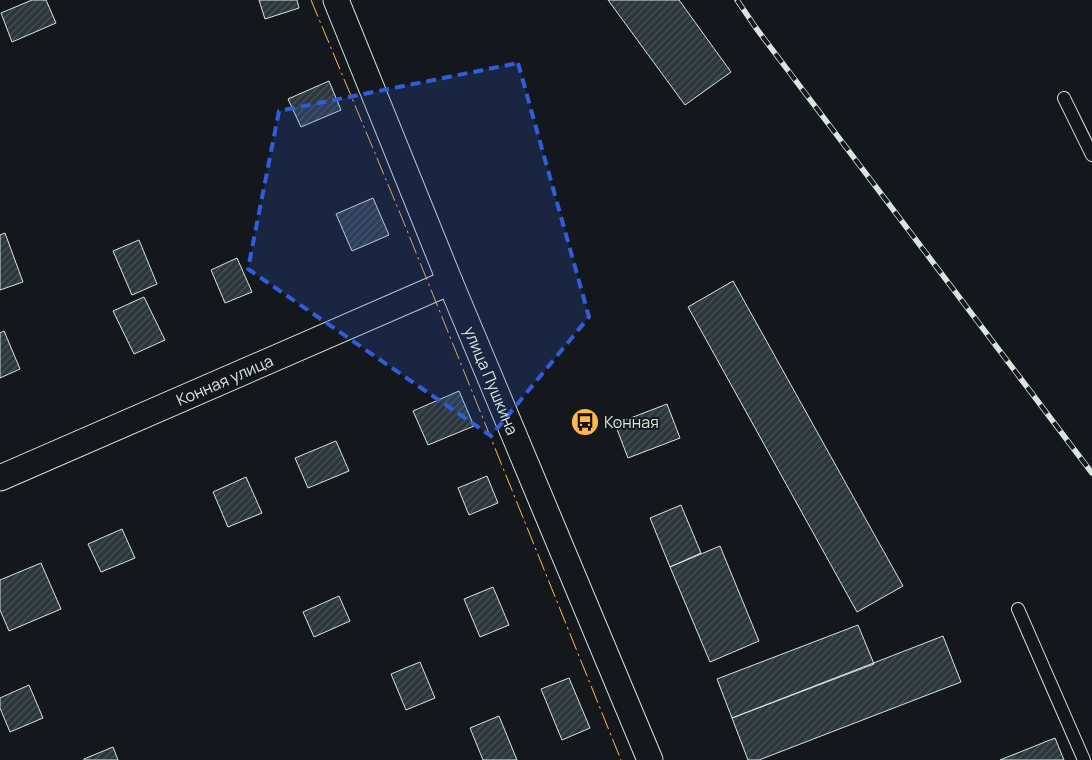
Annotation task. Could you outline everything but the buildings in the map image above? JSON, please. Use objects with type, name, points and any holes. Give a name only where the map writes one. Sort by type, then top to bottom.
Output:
[{"type":"street","name":"улица Пушкина","points":[[336,0],[450,282],[650,760]]},
{"type":"street","name":"Конная улица","points":[[0,478],[450,282]]},
{"type":"lane","points":[[1064,98],[1092,155]]},
{"type":"lane","points":[[1018,608],[1084,760]]},
{"type":"highlighted area","points":[[518,63],[589,317],[491,436],[248,269],[279,111]]},
{"type":"railway","points":[[737,0],[756,28],[1092,473]]},
{"type":"power","points":[[311,0],[402,218],[621,760]]},
{"type":"place","name":"Конная","points":[[585,422]]}]
